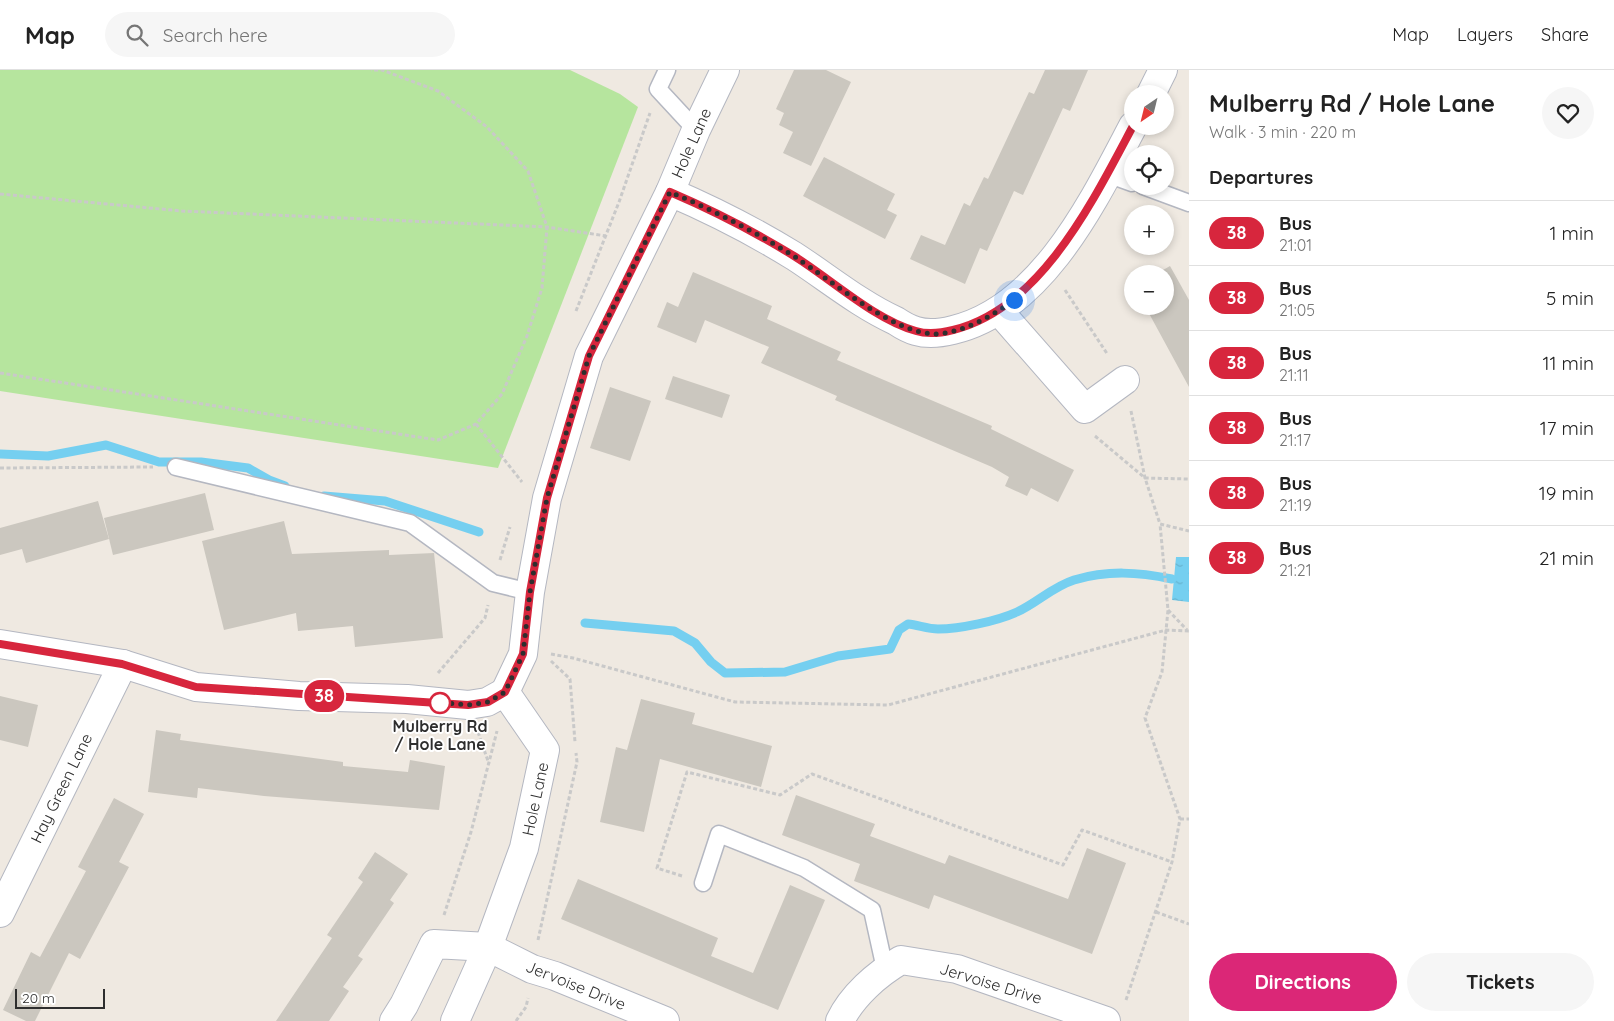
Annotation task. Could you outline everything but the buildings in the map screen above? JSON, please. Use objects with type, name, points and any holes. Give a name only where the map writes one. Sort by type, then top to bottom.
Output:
[{"type":"street","name":"Hole Lane","points":[[455,1021],[488,947],[524,848],[546,750],[500,695],[523,654],[530,592],[547,498],[589,356],[670,192],[696,130],[725,70]]},
{"type":"street","points":[[1156,85],[1163,70]]},
{"type":"street","points":[[670,192],[703,206],[794,256],[873,310],[916,331],[936,334],[969,326],[999,311],[1014,300],[1048,264],[1079,223],[1128,135]]},
{"type":"street","points":[[999,311],[1085,410],[1125,380]]},
{"type":"street","points":[[0,644],[122,664],[196,687],[468,705],[488,702],[500,695]]},
{"type":"street","name":"Hay Green Lane","points":[[0,913],[122,664]]},
{"type":"street","points":[[394,1021],[434,944],[488,947]]},
{"type":"street","name":"Jervoise Drive","points":[[488,947],[532,969],[555,976],[665,1021]]},
{"type":"street","name":"Jervoise Drive","points":[[840,1021],[847,1007],[885,969],[900,960],[957,969],[1106,1021]]},
{"type":"lane","points":[[667,70],[658,89],[696,130]]},
{"type":"lane","points":[[1107,174],[1124,179]]},
{"type":"lane","points":[[1169,195],[1189,202]]},
{"type":"lane","points":[[176,467],[410,523],[493,583],[530,592]]},
{"type":"lane","points":[[703,883],[719,834],[804,868],[872,910],[885,969]]},
{"type":"path","points":[[0,373],[438,440],[476,424],[502,394],[527,336],[542,288],[547,226],[528,171],[487,126],[438,91],[382,70],[371,70]]},
{"type":"path","points":[[0,194],[182,212],[547,226],[606,236]]},
{"type":"path","points":[[1085,410],[1092,433],[1144,478],[1189,479]]},
{"type":"path","points":[[476,424],[523,483]]},
{"type":"path","points":[[0,468],[176,467]]},
{"type":"path","points":[[1125,1003],[1172,862],[1180,820],[1145,718],[1162,672],[1168,610],[1160,524]]},
{"type":"path","points":[[1168,610],[1188,631]]},
{"type":"path","points":[[516,1021],[526,1007],[532,969],[576,762],[570,679],[544,653],[572,658],[735,702],[888,705],[1166,630],[1188,631]]},
{"type":"path","points":[[434,944],[472,832],[490,765],[501,717],[500,695]]},
{"type":"path","points":[[703,883],[657,868],[687,772],[780,795],[812,774],[1063,865],[1082,830],[1172,862]]},
{"type":"path","points":[[1180,820],[1189,819]]},
{"type":"path","points":[[1156,912],[1189,924]]},
{"type":"green space","points":[[0,70],[570,70],[620,94],[638,107],[498,468],[0,391]]},
{"type":"water","points":[[1176,557],[1189,557],[1189,602],[1172,600]]},
{"type":"waterway","points":[[0,454],[48,456],[106,445],[159,462],[201,462],[248,468],[269,480],[285,486]]},
{"type":"waterway","points":[[324,496],[385,501],[479,532]]},
{"type":"waterway","points":[[585,623],[674,631],[695,643],[711,662],[725,673],[785,672],[838,656],[890,649],[899,630],[908,624],[934,629],[947,629],[999,618],[1017,612],[1074,580],[1111,573],[1147,575],[1172,579]]},
{"type":"bus line","name":"38","points":[[0,644],[122,664],[196,687],[299,696],[407,699],[468,705],[488,702],[505,692],[523,654],[530,592],[547,498],[589,356],[670,192],[703,206],[794,256],[873,310],[916,331],[936,334],[969,326],[999,311],[1014,300],[1048,264],[1079,223],[1128,135]]},
{"type":"place","name":"Mulberry Rd / Hole Lane","points":[[440,703]]},
{"type":"route","points":[[440,703],[437,702],[468,705],[488,702],[505,692],[523,654],[530,592],[547,498],[589,356],[670,192],[703,206],[794,256],[873,310],[916,331],[936,334],[969,326],[999,311],[1014,300]]}]
